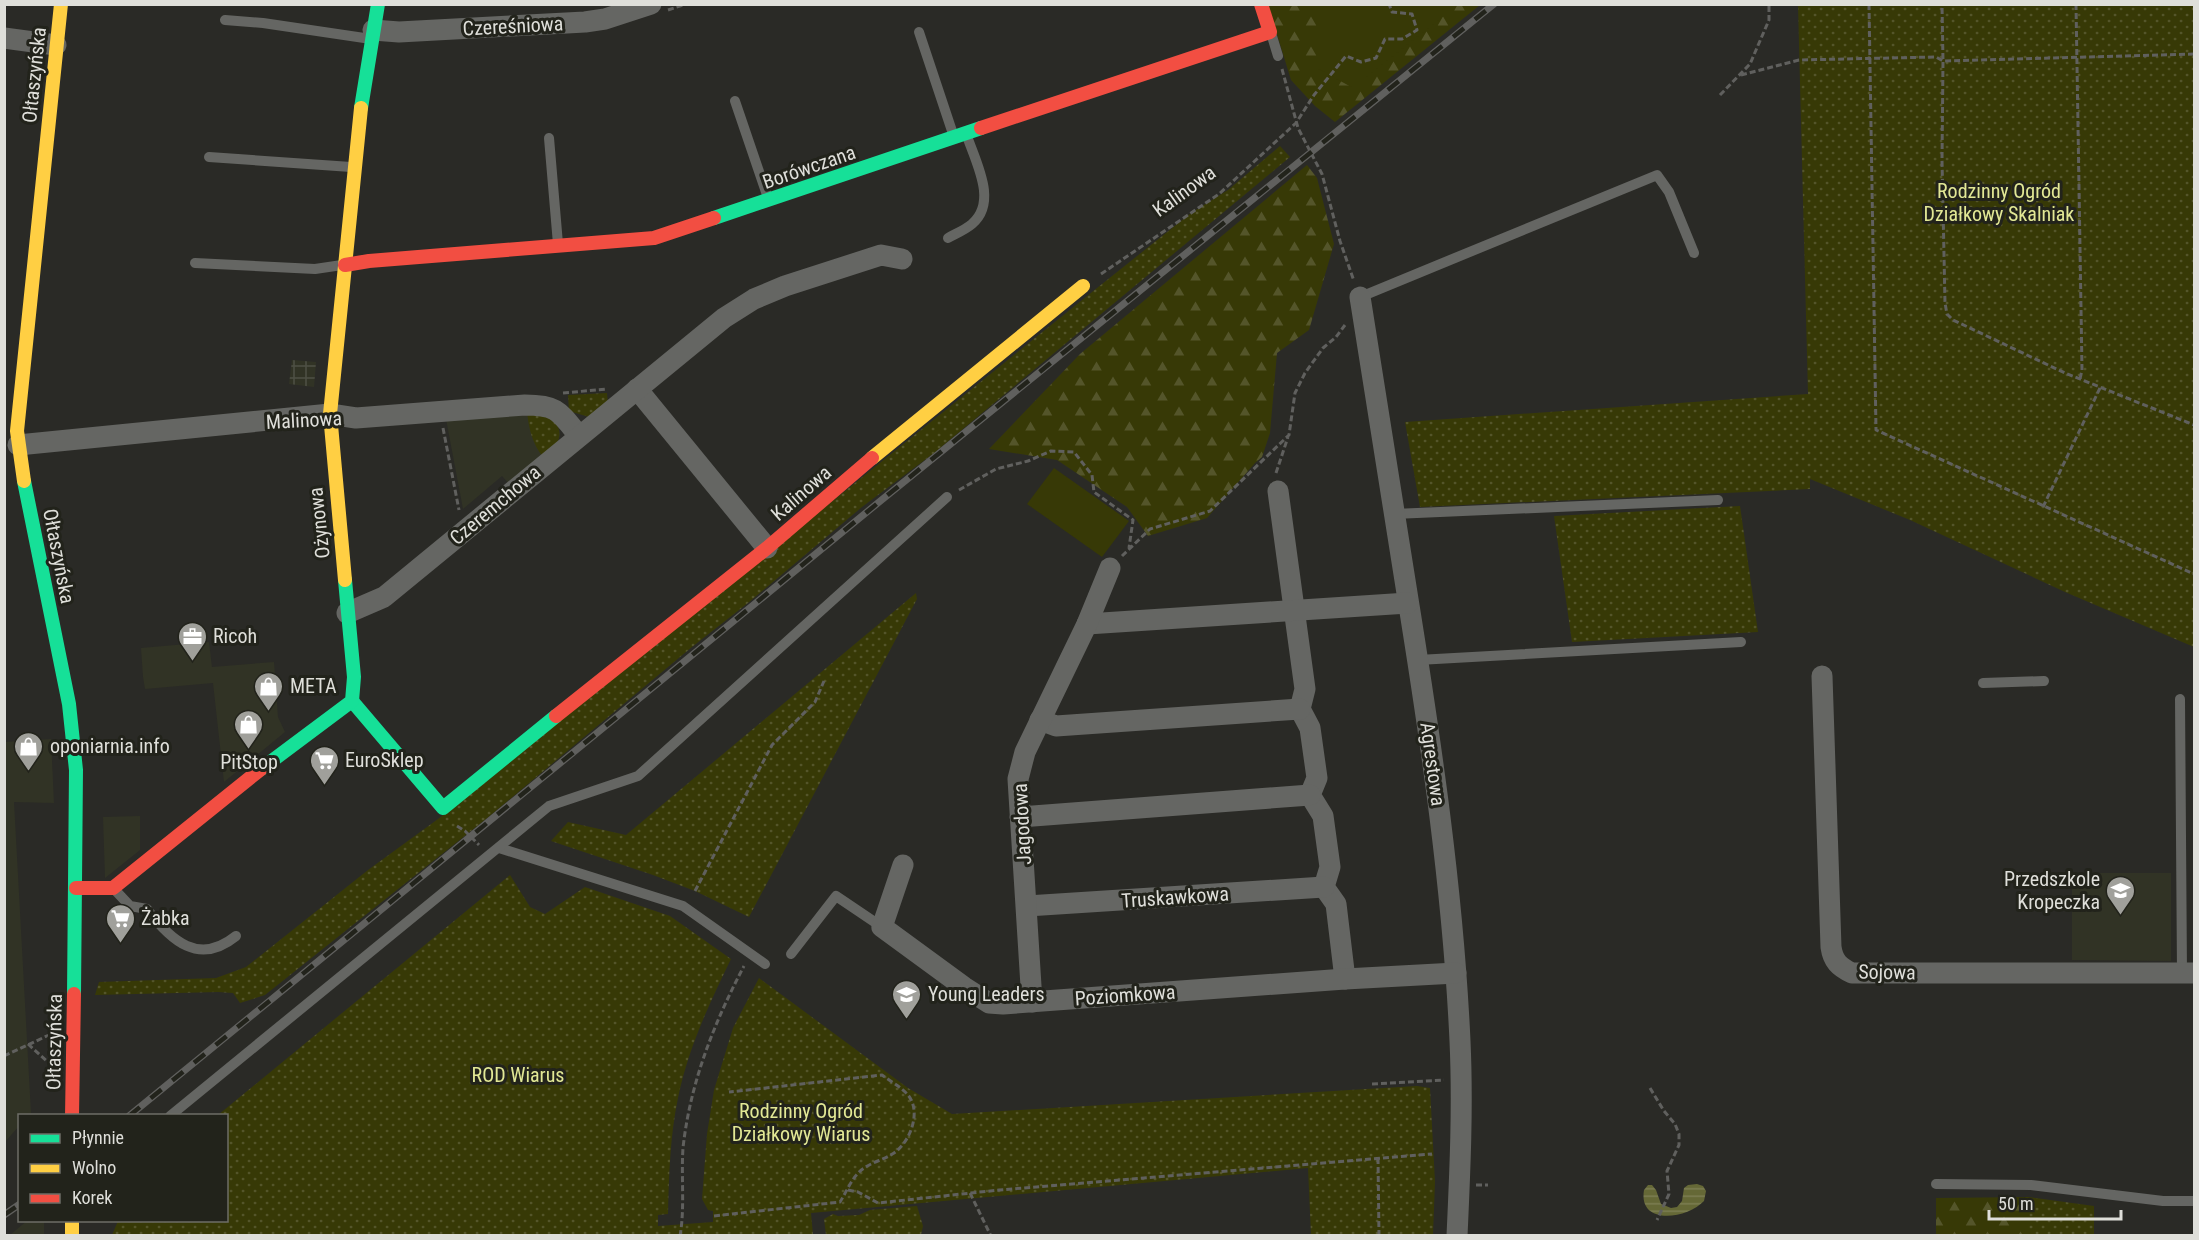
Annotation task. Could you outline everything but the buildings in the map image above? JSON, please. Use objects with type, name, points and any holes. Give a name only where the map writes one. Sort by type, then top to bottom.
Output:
[{"type":"street","name":"Ołtaszyńska","points":[[61,4],[13,435],[72,726],[76,770],[72,1114]]},
{"type":"street","name":"Ożynowa","points":[[352,701],[354,677],[330,414],[354,167],[378,4]]},
{"type":"street","name":"Czereśniowa","points":[[372,35],[585,22],[604,19],[651,4]]},
{"type":"street","points":[[1261,4],[1270,32]]},
{"type":"street","name":"Borówczana","points":[[345,265],[369,261],[558,248],[654,238],[1270,32]]},
{"type":"street","points":[[4,38],[56,45]]},
{"type":"street","name":"Czeremchowa","points":[[347,613],[384,597],[724,318],[754,299],[784,286],[881,255],[902,259]]},
{"type":"street","name":"Kalinowa","points":[[352,701],[443,808],[611,670],[767,548],[880,451],[1083,286]]},
{"type":"street","name":"Agrestowa","points":[[1360,297],[1418,660],[1445,855],[1456,973],[1461,1079],[1457,1236]]},
{"type":"street","points":[[637,388],[767,548]]},
{"type":"street","name":"Malinowa","points":[[13,435],[330,414],[356,418],[548,405],[563,416],[579,436]]},
{"type":"street","points":[[1278,491],[1305,689],[1300,709],[1310,728],[1317,778],[1310,795]]},
{"type":"street","name":"Jagodowa","points":[[1032,1002],[1018,779],[1024,752],[1087,624],[1110,568]]},
{"type":"street","points":[[1087,624],[1408,603]]},
{"type":"street","name":"Sojowa","points":[[1822,676],[1831,947],[1833,959],[1841,969],[1852,973],[2188,973]]},
{"type":"street","points":[[76,888],[112,888],[281,753],[352,701]]},
{"type":"street","points":[[1040,720],[1056,726],[1300,709]]},
{"type":"street","points":[[1020,817],[1310,795]]},
{"type":"street","points":[[1310,795],[1323,816],[1330,867],[1324,887],[1336,904],[1345,979]]},
{"type":"street","points":[[882,927],[903,865]]},
{"type":"street","name":"Truskawkowa","points":[[1027,906],[1324,887]]},
{"type":"street","name":"Poziomkowa","points":[[882,927],[989,1003],[1004,1004],[1456,973]]},
{"type":"lane","points":[[225,20],[372,35]]},
{"type":"lane","points":[[919,32],[960,136],[984,189],[984,209],[972,224],[948,238]]},
{"type":"lane","points":[[1270,32],[1278,56]]},
{"type":"lane","points":[[735,101],[770,201]]},
{"type":"lane","points":[[549,138],[558,248]]},
{"type":"lane","points":[[209,157],[354,167]]},
{"type":"lane","points":[[1360,297],[1657,175],[1669,192],[1694,253]]},
{"type":"lane","points":[[195,263],[315,269],[345,265]]},
{"type":"lane","points":[[172,1114],[549,806],[638,776],[947,497]]},
{"type":"lane","points":[[1394,514],[1718,500]]},
{"type":"lane","points":[[1418,660],[1742,642]]},
{"type":"lane","points":[[1983,683],[2044,681]]},
{"type":"lane","points":[[2180,699],[2188,973]]},
{"type":"lane","points":[[499,848],[683,906],[765,964]]},
{"type":"lane","points":[[112,888],[130,906],[147,909],[160,926],[183,943],[196,949],[212,950],[225,945],[236,936]]},
{"type":"lane","points":[[791,954],[836,896],[882,927]]},
{"type":"lane","points":[[1936,1184],[2031,1185],[2163,1201],[2194,1201]]},
{"type":"path","name":"Kalinowa","points":[[1083,286],[1219,194],[1296,123],[1314,95],[1346,56],[1361,62],[1376,58],[1385,39],[1402,39],[1418,30],[1412,14],[1392,12],[1389,4]]},
{"type":"path","points":[[1720,95],[1750,64],[1769,20],[1769,4]]},
{"type":"path","points":[[1869,4],[1876,430],[2194,574]]},
{"type":"path","points":[[1942,4],[1943,262],[1947,314],[1964,326],[2100,388],[2194,425]]},
{"type":"path","points":[[2076,4],[2082,370],[2080,379]]},
{"type":"path","points":[[1741,75],[1799,60],[1936,57],[1943,61],[2194,54]]},
{"type":"path","points":[[1278,56],[1296,123],[1323,174],[1340,241],[1360,297]]},
{"type":"path","points":[[1278,491],[1275,480],[1277,465],[1289,435],[1295,393],[1305,373],[1344,325],[1364,319]]},
{"type":"path","points":[[2043,507],[2100,388]]},
{"type":"path","points":[[440,411],[463,531]]},
{"type":"path","points":[[1110,568],[1150,529],[1209,511],[1289,435]]},
{"type":"path","points":[[947,497],[996,469],[1028,461],[1051,451],[1074,452],[1092,475],[1094,492],[1133,520],[1129,550]]},
{"type":"path","points":[[695,891],[772,744],[814,702],[824,681]]},
{"type":"path","points":[[458,828],[465,831],[478,844]]},
{"type":"path","points":[[689,889],[698,886]]},
{"type":"path","points":[[680,1236],[683,1148],[700,1064],[726,999],[750,953]]},
{"type":"path","points":[[4,1056],[57,1032]]},
{"type":"path","points":[[28,1044],[39,1051],[51,1064]]},
{"type":"path","points":[[714,1216],[840,1202],[864,1168],[895,1152],[908,1137],[913,1124],[912,1101],[907,1094],[882,1076],[729,1092]]},
{"type":"path","points":[[1372,1084],[1461,1079]]},
{"type":"path","points":[[1650,1088],[1675,1124],[1679,1134],[1679,1145],[1667,1171],[1670,1187],[1657,1220]]},
{"type":"path","points":[[848,1190],[858,1192],[878,1203],[970,1193],[1432,1154]]},
{"type":"path","points":[[1378,1158],[1379,1236]]},
{"type":"path","points":[[970,1193],[991,1236]]},
{"type":"shaded area","points":[[292,360],[316,362],[314,387],[289,384]]},
{"type":"shaded area","points":[[527,412],[559,428],[560,435],[557,445],[510,485],[502,476],[463,509],[446,419]]},
{"type":"shaded area","points":[[209,642],[212,667],[274,662],[278,717],[285,732],[224,782],[213,683],[145,689],[143,677],[141,648]]},
{"type":"shaded area","points":[[51,739],[54,803],[14,802],[31,1113],[18,1114],[18,1127],[5,1142],[5,742]]},
{"type":"shaded area","points":[[140,816],[140,850],[105,878],[103,817]]},
{"type":"shaded area","name":"Przedszkole Kropeczka","points":[[2072,873],[2171,873],[2171,961],[2072,960]]},
{"type":"shaded area","points":[[1697,1184],[1703,1186],[1706,1191],[1704,1201],[1687,1212],[1665,1216],[1656,1214],[1648,1209],[1644,1202],[1644,1190],[1648,1185],[1652,1185],[1661,1204],[1671,1208],[1677,1207],[1682,1201],[1684,1188]]},
{"type":"shaded area","points":[[26,1222],[44,1222],[44,1235],[10,1235]]},
{"type":"green space","points":[[1317,4],[1457,5],[1353,88],[1317,68]]},
{"type":"green space","points":[[1268,5],[1480,5],[1335,122],[1315,106],[1291,80]]},
{"type":"green space","name":"Rodzinny Ogród Działkowy Skalniak","points":[[1798,5],[2194,5],[2194,647],[2065,592],[1910,520],[1810,479],[1810,489],[1420,507],[1405,422],[1808,394]]},
{"type":"green space","points":[[1280,146],[1290,157],[934,453],[862,507],[486,819],[265,995],[240,1003],[233,993],[218,992],[95,995],[99,982],[216,978],[246,967],[368,870],[438,819],[1097,288],[1191,213],[1228,190]]},
{"type":"green space","points":[[1307,165],[1317,178],[1334,244],[1309,330],[1277,353],[1270,433],[1262,457],[1207,518],[1148,536],[1127,507],[1057,460],[989,449],[1080,354]]},
{"type":"green space","points":[[607,393],[608,405],[589,417],[569,411],[568,395]]},
{"type":"green space","points":[[527,412],[547,414],[559,429],[557,443],[543,457],[532,436]]},
{"type":"green space","points":[[1054,468],[1129,521],[1102,557],[1027,504]]},
{"type":"green space","points":[[1740,506],[1758,632],[1572,642],[1554,516]]},
{"type":"green space","points":[[916,593],[917,599],[749,917],[695,891],[551,841],[568,822],[626,835]]},
{"type":"green space","points":[[510,875],[530,907],[545,914],[585,887],[670,916],[731,959],[700,1027],[682,1080],[675,1112],[669,1170],[668,1214],[658,1215],[658,1226],[713,1222],[713,1211],[708,1210],[702,1199],[707,1134],[714,1090],[733,1028],[759,978],[908,1088],[952,1114],[1417,1086],[1430,1088],[1435,1182],[1433,1235],[1311,1235],[1308,1168],[811,1213],[813,1235],[112,1235],[118,1222],[228,1222],[228,1114],[219,1114]]},
{"type":"green space","points":[[2029,1197],[2094,1206],[2094,1235],[2029,1236]]},
{"type":"green space","points":[[2029,1197],[2029,1235],[1936,1235],[1936,1198]]},
{"type":"green space","points":[[917,1206],[923,1226],[921,1235],[826,1235],[824,1219],[833,1214],[838,1216],[859,1215],[870,1210]]},
{"type":"railway","points":[[131,1114],[884,498],[1494,4]]},
{"type":"railway","points":[[4,1215],[18,1205]]},
{"type":"traffic: fast","points":[[361,108],[378,4]]},
{"type":"traffic: fast","points":[[714,218],[981,128]]},
{"type":"traffic: fast","points":[[24,481],[69,704],[76,770],[74,994]]},
{"type":"traffic: fast","points":[[261,769],[352,701],[354,677],[345,580]]},
{"type":"traffic: fast","points":[[352,701],[443,808],[556,716]]},
{"type":"traffic: slow","points":[[24,481],[17,431],[61,4]]},
{"type":"traffic: slow","points":[[345,580],[330,414],[361,108]]},
{"type":"traffic: slow","points":[[872,458],[1083,286]]},
{"type":"traffic: slow","points":[[72,1222],[72,1236]]},
{"type":"traffic: jam","points":[[981,128],[1270,32],[1261,4]]},
{"type":"traffic: jam","points":[[345,265],[369,261],[654,238],[714,218]]},
{"type":"traffic: jam","points":[[556,716],[767,548],[872,458]]},
{"type":"traffic: jam","points":[[76,888],[113,888],[261,769]]},
{"type":"traffic: jam","points":[[72,1114],[74,994]]},
{"type":"place","name":"Ricoh","points":[[192,662]]},
{"type":"place","name":"META","points":[[269,712]]},
{"type":"place","name":"PitStop","points":[[249,750]]},
{"type":"place","name":"oponiarnia.info","points":[[29,772]]},
{"type":"place","name":"EuroSklep","points":[[324,786]]},
{"type":"place","name":"Przedszkole Kropeczka","points":[[2121,916]]},
{"type":"place","name":"Żabka","points":[[120,944]]},
{"type":"place","name":"Young Leaders","points":[[907,1020]]},
{"type":"park label","name":"ROD Wiarus","points":[[518,1075]]},
{"type":"park label","name":"Rodzinny Ogród Działkowy Wiarus","points":[[801,1122]]}]
